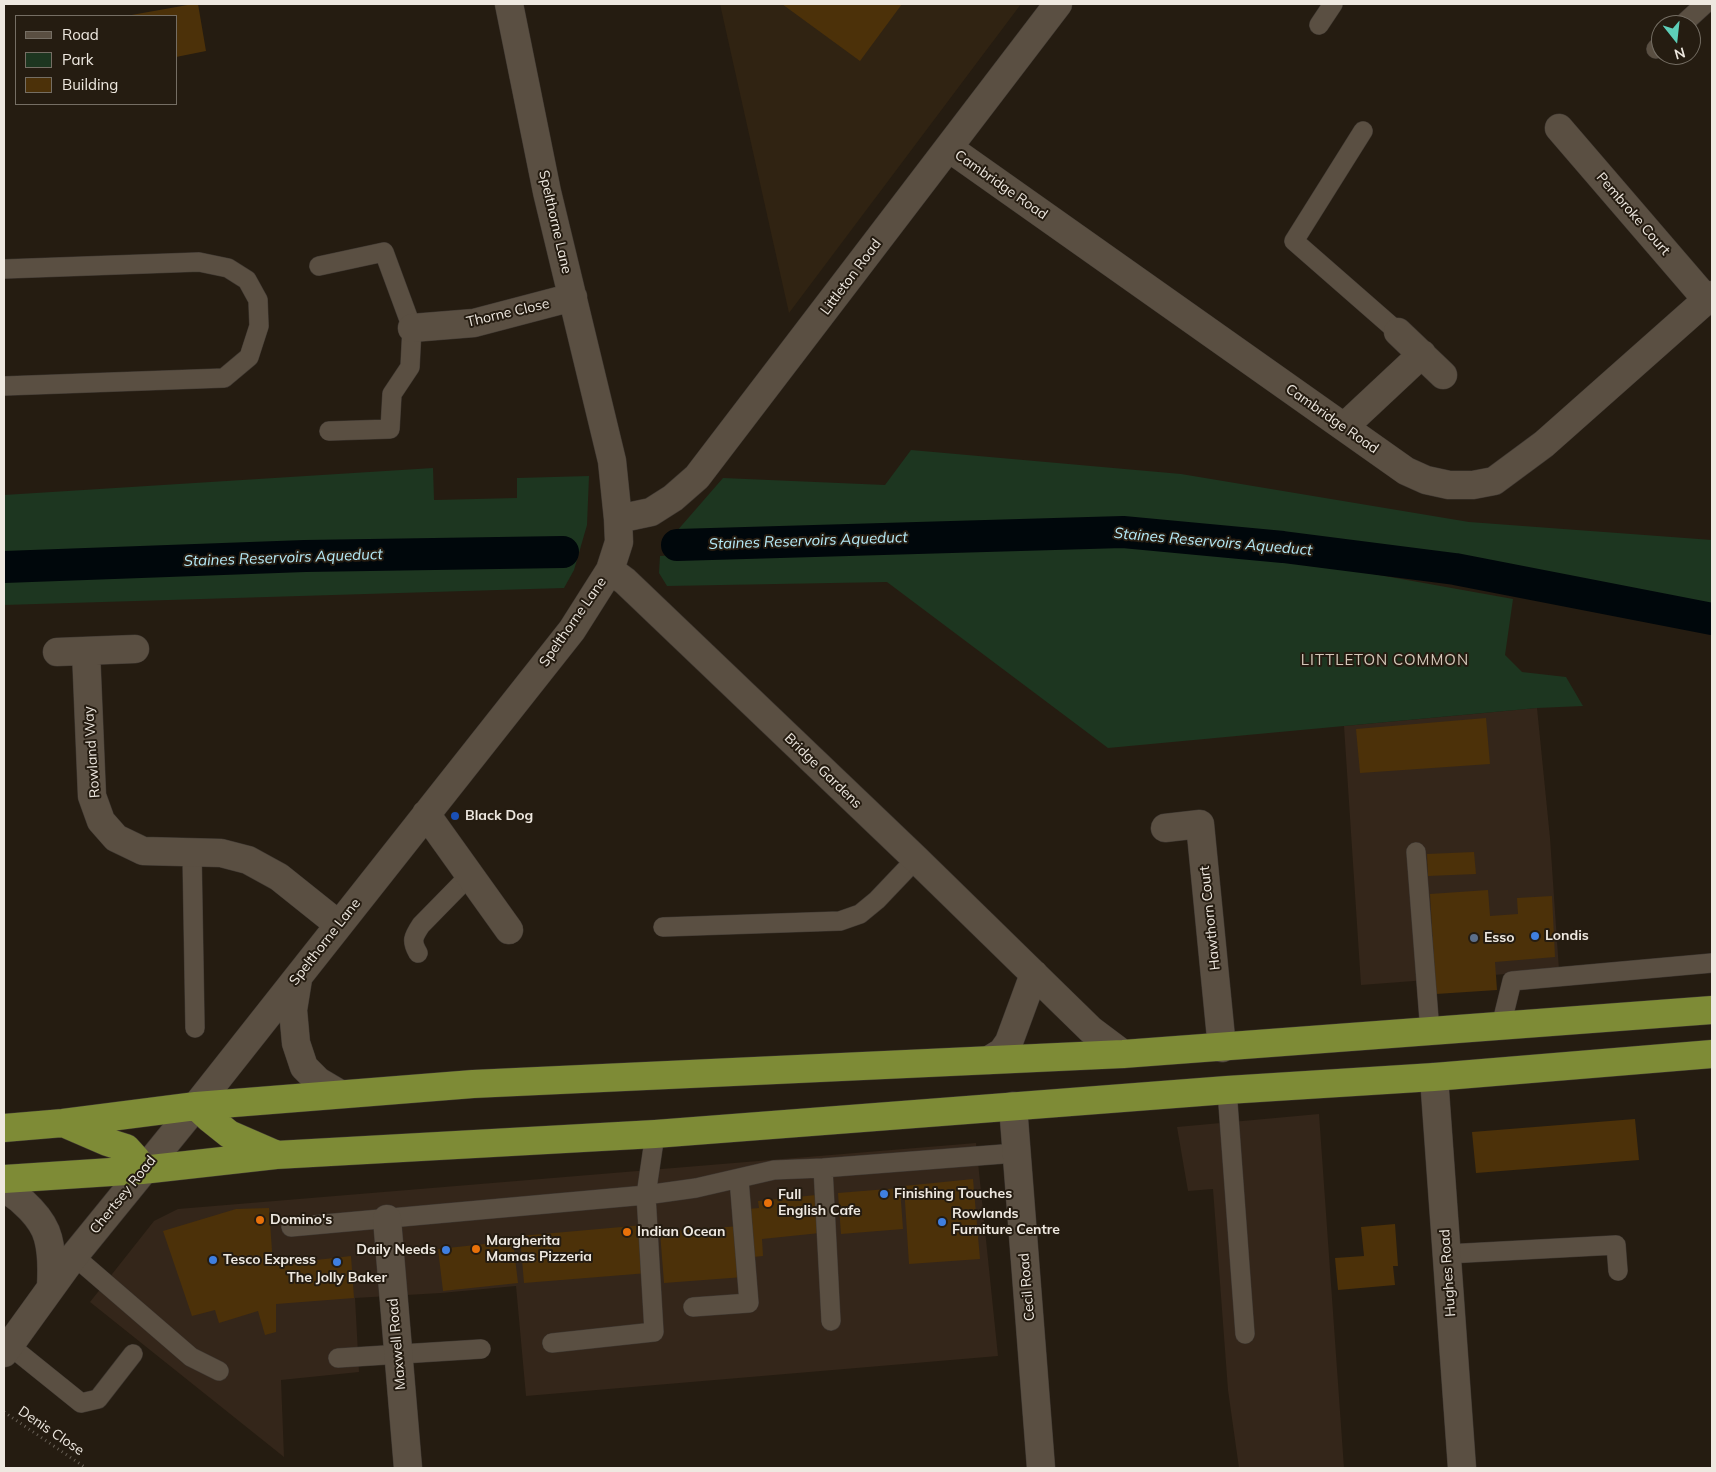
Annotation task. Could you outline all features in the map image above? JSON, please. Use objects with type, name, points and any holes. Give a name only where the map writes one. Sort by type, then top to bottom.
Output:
[{"type":"highway","points":[[4,1128],[63,1123],[196,1106],[473,1084],[1123,1054],[1712,1010]]},
{"type":"highway","points":[[4,1179],[142,1170],[276,1155],[654,1134],[1227,1090],[1434,1077],[1712,1054]]},
{"type":"highway","points":[[196,1106],[229,1134],[276,1155]]},
{"type":"highway","points":[[63,1123],[126,1148],[136,1159],[142,1170]]},
{"type":"street","name":"Spelthorne Lane","points":[[196,1106],[572,630],[610,570],[619,542],[612,461],[547,192],[509,4]]},
{"type":"street","name":"Littleton Road","points":[[618,519],[651,512],[673,498],[697,477],[1058,4]]},
{"type":"street","name":"Pembroke Court","points":[[1560,128],[1710,298]]},
{"type":"street","name":"Cambridge Road","points":[[949,148],[1406,471],[1426,480],[1449,485],[1474,485],[1494,481],[1544,444],[1710,298]]},
{"type":"street","name":"Thorne Close","points":[[412,328],[474,323],[573,297]]},
{"type":"street","points":[[1398,332],[1443,375]]},
{"type":"street","points":[[1344,427],[1422,354]]},
{"type":"street","name":"Bridge Gardens","points":[[610,570],[626,581],[1091,1030],[1123,1054]]},
{"type":"street","points":[[57,652],[135,649]]},
{"type":"street","name":"Rowland Way","points":[[86,651],[92,796],[101,821],[116,838],[143,851],[221,853],[248,860],[280,877],[340,925]]},
{"type":"street","points":[[426,814],[509,930]]},
{"type":"street","name":"Hawthorn Court","points":[[1165,828],[1200,824],[1222,1048]]},
{"type":"street","points":[[989,1060],[1002,1052],[1008,1042],[1034,974]]},
{"type":"street","points":[[298,977],[293,1010],[296,1043],[304,1067],[318,1081],[340,1094]]},
{"type":"street","name":"Hughes Road","points":[[1434,1077],[1462,1468]]},
{"type":"street","name":"Chertsey Road","points":[[7,1349],[74,1256],[142,1170],[196,1106]]},
{"type":"street","name":"Cecil Road","points":[[1013,1106],[1041,1468]]},
{"type":"street","points":[[4,1188],[23,1201],[34,1212],[48,1236],[52,1264],[52,1286]]},
{"type":"street","name":"Maxwell Road","points":[[387,1220],[408,1468]]},
{"type":"lane","points":[[1319,25],[1333,4]]},
{"type":"lane","points":[[1693,15],[1705,4]]},
{"type":"lane","points":[[1363,130],[1294,241],[1398,332]]},
{"type":"lane","points":[[319,266],[384,252],[412,328],[410,367],[392,394],[390,430],[329,431]]},
{"type":"lane","points":[[4,269],[199,262],[228,268],[247,280],[258,300],[259,326],[249,357],[224,378],[4,386]]},
{"type":"lane","points":[[192,852],[195,1028]]},
{"type":"lane","points":[[1416,852],[1430,1032]]},
{"type":"lane","points":[[663,927],[840,921],[860,914],[916,859]]},
{"type":"lane","points":[[418,953],[413,945],[415,934],[421,925],[470,875]]},
{"type":"lane","points":[[1501,1026],[1512,981],[1712,963]]},
{"type":"lane","points":[[1227,1090],[1245,1334]]},
{"type":"lane","points":[[552,1343],[654,1332],[646,1195],[654,1134]]},
{"type":"lane","points":[[291,1227],[387,1220],[646,1195],[739,1179],[774,1170],[823,1168],[1016,1152]]},
{"type":"lane","points":[[823,1168],[831,1321]]},
{"type":"lane","points":[[693,1307],[749,1303],[739,1179]]},
{"type":"lane","points":[[1447,1254],[1616,1245],[1618,1271]]},
{"type":"lane","points":[[74,1256],[191,1357],[219,1371]]},
{"type":"lane","points":[[7,1349],[81,1403],[98,1398],[133,1354]]},
{"type":"lane","points":[[338,1358],[481,1349]]},
{"type":"path","name":"Denis Close","points":[[4,1412],[86,1468]]},
{"type":"shaded area","points":[[720,4],[1021,4],[789,313]]},
{"type":"shaded area","points":[[1537,708],[1550,838],[1559,970],[1361,985],[1344,726]]},
{"type":"shaded area","points":[[1319,1114],[1344,1468],[1239,1468],[1228,1390],[1213,1189],[1188,1191],[1177,1127]]},
{"type":"shaded area","points":[[976,1143],[998,1356],[526,1396],[516,1286],[355,1298],[359,1372],[281,1380],[284,1457],[90,1302],[154,1221],[178,1209]]},
{"type":"green space","points":[[911,450],[1181,474],[1469,522],[1712,540],[1712,607],[1452,557],[1126,525],[676,532],[723,478],[885,485]]},
{"type":"green space","points":[[433,468],[434,500],[517,498],[517,478],[589,476],[587,525],[574,570],[564,588],[4,605],[4,495]]},
{"type":"green space","points":[[1134,547],[1273,556],[1513,599],[1505,655],[1522,672],[1566,677],[1583,706],[1537,708],[1108,748],[887,582],[667,586],[659,573],[660,556],[676,555]]},
{"type":"building","points":[[198,4],[206,51],[178,57],[178,15],[132,15]]},
{"type":"building","points":[[782,4],[902,4],[860,61]]},
{"type":"building","points":[[1486,718],[1490,764],[1360,773],[1356,729]]},
{"type":"building","points":[[1474,852],[1476,874],[1428,876],[1427,854]]},
{"type":"building","name":"Esso","points":[[1488,890],[1490,916],[1518,914],[1517,898],[1552,896],[1555,957],[1495,962],[1497,990],[1436,994],[1430,894]]},
{"type":"building","points":[[1635,1119],[1639,1160],[1476,1173],[1472,1132]]},
{"type":"building","name":"Rowlands Furniture Centre","points":[[973,1179],[980,1259],[909,1264],[904,1186]]},
{"type":"building","points":[[900,1188],[903,1229],[841,1234],[838,1193]]},
{"type":"building","points":[[816,1195],[820,1233],[762,1239],[763,1256],[753,1257],[748,1209],[759,1208],[758,1201]]},
{"type":"building","name":"Tesco Express","points":[[269,1208],[273,1265],[351,1256],[354,1298],[276,1304],[276,1332],[265,1335],[258,1311],[219,1323],[215,1310],[192,1316],[163,1231],[236,1209]]},
{"type":"building","points":[[1395,1224],[1398,1266],[1393,1266],[1395,1285],[1338,1290],[1335,1258],[1364,1256],[1361,1227]]},
{"type":"building","points":[[644,1225],[648,1273],[524,1283],[520,1236]]},
{"type":"building","points":[[740,1226],[744,1277],[664,1283],[660,1232]]},
{"type":"building","points":[[513,1241],[518,1283],[443,1291],[438,1249]]},
{"type":"waterway","name":"Staines Reservoirs Aqueduct","points":[[677,545],[1123,532],[1283,547],[1455,569],[1712,619]]},
{"type":"waterway","name":"Staines Reservoirs Aqueduct","points":[[4,567],[305,556],[563,552]]},
{"type":"place","name":"Black Dog","points":[[455,816]]},
{"type":"place","name":"Londis","points":[[1535,936]]},
{"type":"place","name":"Esso","points":[[1474,938]]},
{"type":"place","name":"Finishing Touches","points":[[884,1194]]},
{"type":"place","name":"Full English Cafe","points":[[768,1203]]},
{"type":"place","name":"Domino's","points":[[260,1220]]},
{"type":"place","name":"Rowlands Furniture Centre","points":[[942,1222]]},
{"type":"place","name":"Indian Ocean","points":[[627,1232]]},
{"type":"place","name":"Margherita Mamas Pizzeria","points":[[476,1249]]},
{"type":"place","name":"Daily Needs","points":[[446,1250]]},
{"type":"place","name":"Tesco Express","points":[[213,1260]]},
{"type":"place","name":"The Jolly Baker","points":[[337,1262]]},
{"type":"district","name":"LITTLETON COMMON","points":[[1385,660]]}]
